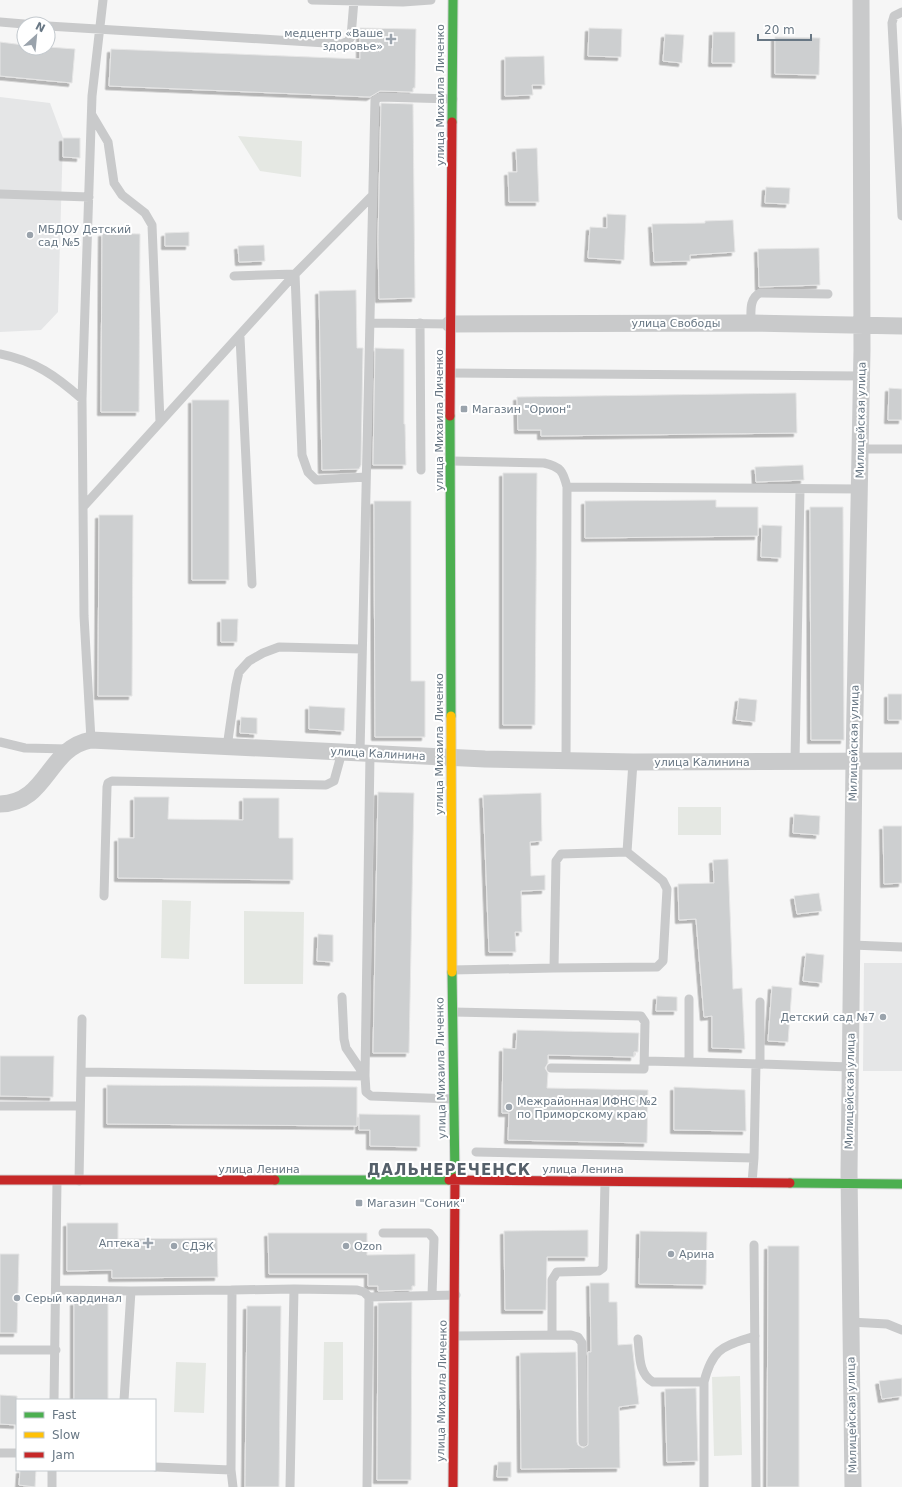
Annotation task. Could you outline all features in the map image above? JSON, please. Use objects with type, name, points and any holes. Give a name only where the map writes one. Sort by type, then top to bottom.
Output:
[{"type":"main road","name":"улица Михаила Личенко","points":[[453,0],[450,324],[452,461],[452,970],[454,1180],[456,1217],[456,1336],[453,1487]]},
{"type":"main road","name":"улица Ленина","points":[[0,1180],[454,1180],[902,1184]]},
{"type":"street","name":"Милицейская улица","points":[[853,1487],[849,1184],[854,762],[861,449],[861,0]]},
{"type":"street","name":"улица Свободы","points":[[450,324],[750,323],[902,326]]},
{"type":"street","name":"улица Калинина","points":[[0,804],[10,804],[23,799],[35,790],[68,749],[80,742],[91,740],[451,758],[566,761],[902,761]]},
{"type":"lane","points":[[91,740],[84,616],[82,399],[92,115],[98,29],[103,0]]},
{"type":"lane","points":[[312,0],[431,0]]},
{"type":"lane","points":[[56,26],[342,44],[348,41],[351,37],[354,1]]},
{"type":"lane","points":[[902,12],[894,16],[892,23],[898,70],[902,216]]},
{"type":"lane","points":[[0,22],[16,23]]},
{"type":"lane","points":[[452,100],[380,97],[375,100],[362,649],[365,754],[366,1092],[371,1096],[453,1099]]},
{"type":"lane","points":[[92,115],[108,142],[114,183],[122,195],[145,213],[152,225],[160,422]]},
{"type":"lane","points":[[0,194],[89,197]]},
{"type":"lane","points":[[84,506],[240,337],[295,274],[373,195]]},
{"type":"lane","points":[[234,276],[295,274]]},
{"type":"lane","points":[[295,274],[302,455],[308,472],[316,480],[366,477]]},
{"type":"lane","points":[[750,323],[752,300],[760,293],[828,294]]},
{"type":"lane","points":[[370,323],[450,324]]},
{"type":"lane","points":[[420,323],[420,470]]},
{"type":"lane","points":[[240,337],[252,584]]},
{"type":"lane","points":[[0,354],[16,357],[51,373],[82,399]]},
{"type":"lane","points":[[451,373],[861,376]]},
{"type":"lane","points":[[861,449],[902,449]]},
{"type":"lane","points":[[452,461],[550,464],[555,465],[563,472],[567,487],[566,761]]},
{"type":"lane","points":[[567,487],[800,490],[860,489]]},
{"type":"lane","points":[[795,761],[800,490]]},
{"type":"lane","points":[[228,747],[239,672],[249,661],[263,653],[279,647],[362,649]]},
{"type":"lane","points":[[0,742],[25,748],[68,749]]},
{"type":"lane","points":[[104,896],[108,782],[326,785],[334,781],[342,752]]},
{"type":"lane","points":[[627,852],[633,762]]},
{"type":"lane","points":[[452,970],[657,967],[664,961],[667,889],[663,881],[627,852],[562,854],[556,861],[554,968]]},
{"type":"lane","points":[[852,945],[902,947]]},
{"type":"lane","points":[[342,997],[344,1039],[346,1048],[365,1076]]},
{"type":"lane","points":[[689,999],[689,1062]]},
{"type":"lane","points":[[752,1183],[760,1002]]},
{"type":"lane","points":[[453,1012],[641,1016],[646,1022],[644,1069],[551,1068]]},
{"type":"lane","points":[[79,1181],[79,1106],[82,1019]]},
{"type":"lane","points":[[644,1061],[850,1067]]},
{"type":"lane","points":[[81,1072],[365,1076]]},
{"type":"lane","points":[[0,1106],[79,1106]]},
{"type":"lane","points":[[476,1152],[754,1158]]},
{"type":"lane","points":[[54,1399],[58,1181]]},
{"type":"lane","points":[[552,1335],[552,1280],[554,1275],[557,1272],[599,1271],[603,1268],[606,1182]]},
{"type":"lane","points":[[382,1233],[428,1234],[432,1236],[434,1239],[432,1295]]},
{"type":"lane","points":[[754,1245],[756,1487]]},
{"type":"lane","points":[[57,1290],[357,1290],[364,1292],[369,1297],[367,1487]]},
{"type":"lane","points":[[232,1290],[231,1470],[233,1487]]},
{"type":"lane","points":[[290,1487],[294,1290]]},
{"type":"lane","points":[[124,1399],[131,1291]]},
{"type":"lane","points":[[369,1297],[456,1295]]},
{"type":"lane","points":[[850,1322],[887,1324],[902,1330]]},
{"type":"lane","points":[[456,1336],[571,1335],[578,1337],[582,1343],[584,1442]]},
{"type":"lane","points":[[704,1487],[704,1382],[708,1369],[718,1351],[731,1344],[755,1336]]},
{"type":"lane","points":[[638,1339],[642,1371],[647,1378],[653,1382],[704,1382]]},
{"type":"lane","points":[[0,1350],[56,1350]]},
{"type":"lane","points":[[0,1453],[16,1453]]},
{"type":"lane","points":[[156,1468],[231,1470]]},
{"type":"lane","points":[[52,1471],[52,1487]]},
{"type":"shaded area","name":"МБДОУ Детский сад №5","points":[[0,97],[50,103],[63,138],[58,312],[41,330],[0,332]]},
{"type":"shaded area","points":[[238,136],[302,141],[301,177],[260,171]]},
{"type":"shaded area","points":[[678,807],[721,807],[721,835],[678,835]]},
{"type":"shaded area","points":[[162,900],[191,901],[189,959],[161,958]]},
{"type":"shaded area","points":[[244,911],[304,912],[303,984],[244,984]]},
{"type":"shaded area","name":"Детский сад №7","points":[[864,963],[902,963],[902,1071],[863,1071]]},
{"type":"shaded area","points":[[324,1342],[343,1342],[343,1400],[323,1400]]},
{"type":"shaded area","points":[[176,1362],[206,1363],[204,1413],[174,1412]]},
{"type":"shaded area","points":[[740,1376],[742,1455],[714,1456],[712,1377]]},
{"type":"building","points":[[360,28],[416,29],[415,88],[413,88],[413,92],[380,91],[370,97],[109,86],[111,49],[360,59]]},
{"type":"building","points":[[589,28],[622,29],[621,57],[588,56]]},
{"type":"building","points":[[713,32],[735,32],[735,63],[712,63]]},
{"type":"building","points":[[665,34],[684,35],[682,63],[663,61]]},
{"type":"building","points":[[775,37],[820,38],[819,75],[775,74]]},
{"type":"building","points":[[0,42],[16,44],[16,56],[56,56],[56,48],[75,49],[72,83],[0,76]]},
{"type":"building","points":[[544,56],[545,85],[532,85],[533,95],[505,96],[505,57]]},
{"type":"building","points":[[381,103],[413,104],[415,298],[379,299],[378,240]]},
{"type":"building","points":[[63,138],[80,138],[80,158],[63,157]]},
{"type":"building","points":[[537,148],[539,202],[509,202],[508,172],[517,172],[516,149]]},
{"type":"building","points":[[766,187],[790,188],[789,204],[765,203]]},
{"type":"building","points":[[607,214],[626,215],[624,260],[588,258],[590,227],[607,228]]},
{"type":"building","points":[[733,220],[735,252],[690,255],[690,261],[654,262],[652,224],[705,223],[705,221]]},
{"type":"building","points":[[189,232],[189,246],[165,246],[165,233]]},
{"type":"building","points":[[102,233],[140,234],[139,412],[101,412]]},
{"type":"building","points":[[264,245],[265,261],[239,262],[238,246]]},
{"type":"building","points":[[819,248],[820,285],[759,287],[758,249]]},
{"type":"building","points":[[356,290],[357,348],[363,348],[361,465],[359,469],[322,470],[319,291]]},
{"type":"building","points":[[375,348],[404,349],[404,424],[406,465],[373,465]]},
{"type":"building","points":[[889,388],[902,389],[902,420],[888,420]]},
{"type":"building","points":[[796,393],[797,433],[541,436],[541,430],[518,430],[517,397]]},
{"type":"building","points":[[192,400],[229,400],[229,580],[192,580]]},
{"type":"building","points":[[803,465],[804,480],[756,482],[755,467]]},
{"type":"building","points":[[503,473],[537,473],[535,725],[503,725]]},
{"type":"building","points":[[716,500],[716,507],[758,507],[758,536],[585,538],[585,501]]},
{"type":"building","points":[[374,501],[411,501],[411,681],[425,681],[425,737],[375,737]]},
{"type":"building","points":[[810,507],[843,507],[844,740],[811,740]]},
{"type":"building","points":[[99,515],[133,515],[132,696],[98,696]]},
{"type":"building","points":[[762,525],[782,526],[781,558],[761,557]]},
{"type":"building","points":[[221,619],[238,619],[237,642],[221,642]]},
{"type":"building","points":[[888,694],[902,694],[902,720],[888,720]]},
{"type":"building","points":[[739,698],[757,700],[755,722],[736,720]]},
{"type":"building","points":[[309,706],[345,708],[344,731],[309,729]]},
{"type":"building","points":[[241,717],[257,718],[257,734],[240,733]]},
{"type":"building","points":[[378,792],[414,793],[409,1053],[373,1053]]},
{"type":"building","points":[[541,793],[542,841],[530,842],[531,876],[545,875],[545,890],[521,891],[522,932],[515,932],[516,952],[489,952],[483,795]]},
{"type":"building","points":[[134,797],[169,797],[168,819],[243,820],[243,798],[279,798],[279,838],[293,838],[293,880],[118,878],[118,838],[134,838]]},
{"type":"building","points":[[794,814],[820,816],[819,835],[793,833]]},
{"type":"building","points":[[883,826],[902,826],[902,883],[884,884]]},
{"type":"building","points":[[728,859],[733,989],[742,988],[745,1049],[712,1048],[712,1016],[704,1017],[696,919],[679,920],[678,884],[714,883],[713,860]]},
{"type":"building","points":[[819,893],[822,911],[797,914],[794,896]]},
{"type":"building","points":[[318,934],[333,935],[333,962],[317,961]]},
{"type":"building","points":[[806,953],[824,955],[822,983],[803,981]]},
{"type":"building","points":[[772,986],[792,988],[788,1042],[768,1041]]},
{"type":"building","points":[[657,996],[677,997],[677,1011],[656,1011]]},
{"type":"building","points":[[517,1030],[639,1033],[638,1052],[634,1052],[634,1057],[548,1055],[548,1063],[545,1068],[548,1073],[547,1088],[648,1090],[647,1143],[508,1140],[509,1113],[502,1113],[503,1048],[516,1049]]},
{"type":"building","points":[[0,1056],[54,1056],[53,1097],[0,1096]]},
{"type":"building","points":[[107,1085],[357,1087],[357,1126],[107,1124]]},
{"type":"building","points":[[674,1087],[745,1090],[746,1131],[674,1130]]},
{"type":"building","points":[[359,1114],[420,1115],[420,1147],[370,1146],[370,1130],[359,1130]]},
{"type":"building","points":[[67,1223],[118,1223],[118,1239],[217,1238],[218,1277],[112,1278],[112,1270],[67,1271]]},
{"type":"building","points":[[588,1230],[588,1257],[547,1257],[546,1310],[505,1310],[504,1231]]},
{"type":"building","points":[[640,1231],[707,1232],[706,1285],[639,1284]]},
{"type":"building","points":[[268,1233],[367,1233],[367,1255],[415,1254],[415,1286],[412,1286],[412,1290],[378,1291],[378,1286],[368,1286],[368,1274],[269,1274]]},
{"type":"building","points":[[768,1246],[799,1246],[799,1487],[767,1487]]},
{"type":"building","points":[[0,1254],[19,1254],[17,1333],[0,1333]]},
{"type":"building","points":[[590,1283],[609,1283],[609,1302],[617,1302],[618,1345],[632,1344],[639,1404],[619,1407],[620,1468],[521,1469],[520,1353],[576,1352],[577,1442],[578,1445],[583,1448],[588,1445],[588,1352],[591,1352]]},
{"type":"building","points":[[74,1302],[108,1302],[108,1399],[74,1399]]},
{"type":"building","points":[[412,1302],[411,1480],[377,1480],[378,1303]]},
{"type":"building","points":[[247,1306],[281,1306],[279,1487],[245,1487]]},
{"type":"building","points":[[902,1378],[902,1396],[882,1399],[879,1381]]},
{"type":"building","points":[[696,1388],[698,1461],[667,1462],[665,1389]]},
{"type":"building","points":[[0,1395],[17,1396],[16,1425],[0,1424]]},
{"type":"building","points":[[498,1462],[511,1462],[511,1477],[497,1477]]},
{"type":"building","points":[[20,1471],[36,1471],[35,1487],[19,1485]]},
{"type":"traffic: fast","points":[[452,122],[453,0]]},
{"type":"traffic: fast","points":[[450,416],[451,716]]},
{"type":"traffic: fast","points":[[452,972],[455,1178]]},
{"type":"traffic: fast","points":[[275,1180],[449,1180]]},
{"type":"traffic: fast","points":[[790,1183],[902,1184]]},
{"type":"traffic: slow","points":[[451,716],[452,972]]},
{"type":"traffic: jam","points":[[450,416],[452,122]]},
{"type":"traffic: jam","points":[[453,1487],[455,1178]]},
{"type":"traffic: jam","points":[[0,1180],[275,1180]]},
{"type":"traffic: jam","points":[[449,1180],[790,1183]]},
{"type":"place","name":"медцентр «Ваше здоровье»","points":[[391,39]]},
{"type":"place","name":"МБДОУ Детский сад №5","points":[[30,235]]},
{"type":"place","name":"Магазин \"Орион\"","points":[[464,409]]},
{"type":"place","name":"Детский сад №7","points":[[883,1017]]},
{"type":"place","name":"Межрайонная ИФНС №2 по Приморскому краю","points":[[509,1107]]},
{"type":"place","name":"Магазин \"Соник\"","points":[[359,1203]]},
{"type":"place","name":"Аптека","points":[[148,1243]]},
{"type":"place","name":"СДЭК","points":[[174,1246]]},
{"type":"place","name":"Ozon","points":[[346,1246]]},
{"type":"place","name":"Арина","points":[[671,1254]]},
{"type":"place","name":"Серый кардинал","points":[[17,1298]]},
{"type":"district","name":"ДАЛЬНЕРЕЧЕНСК","points":[[449,1170]]}]
